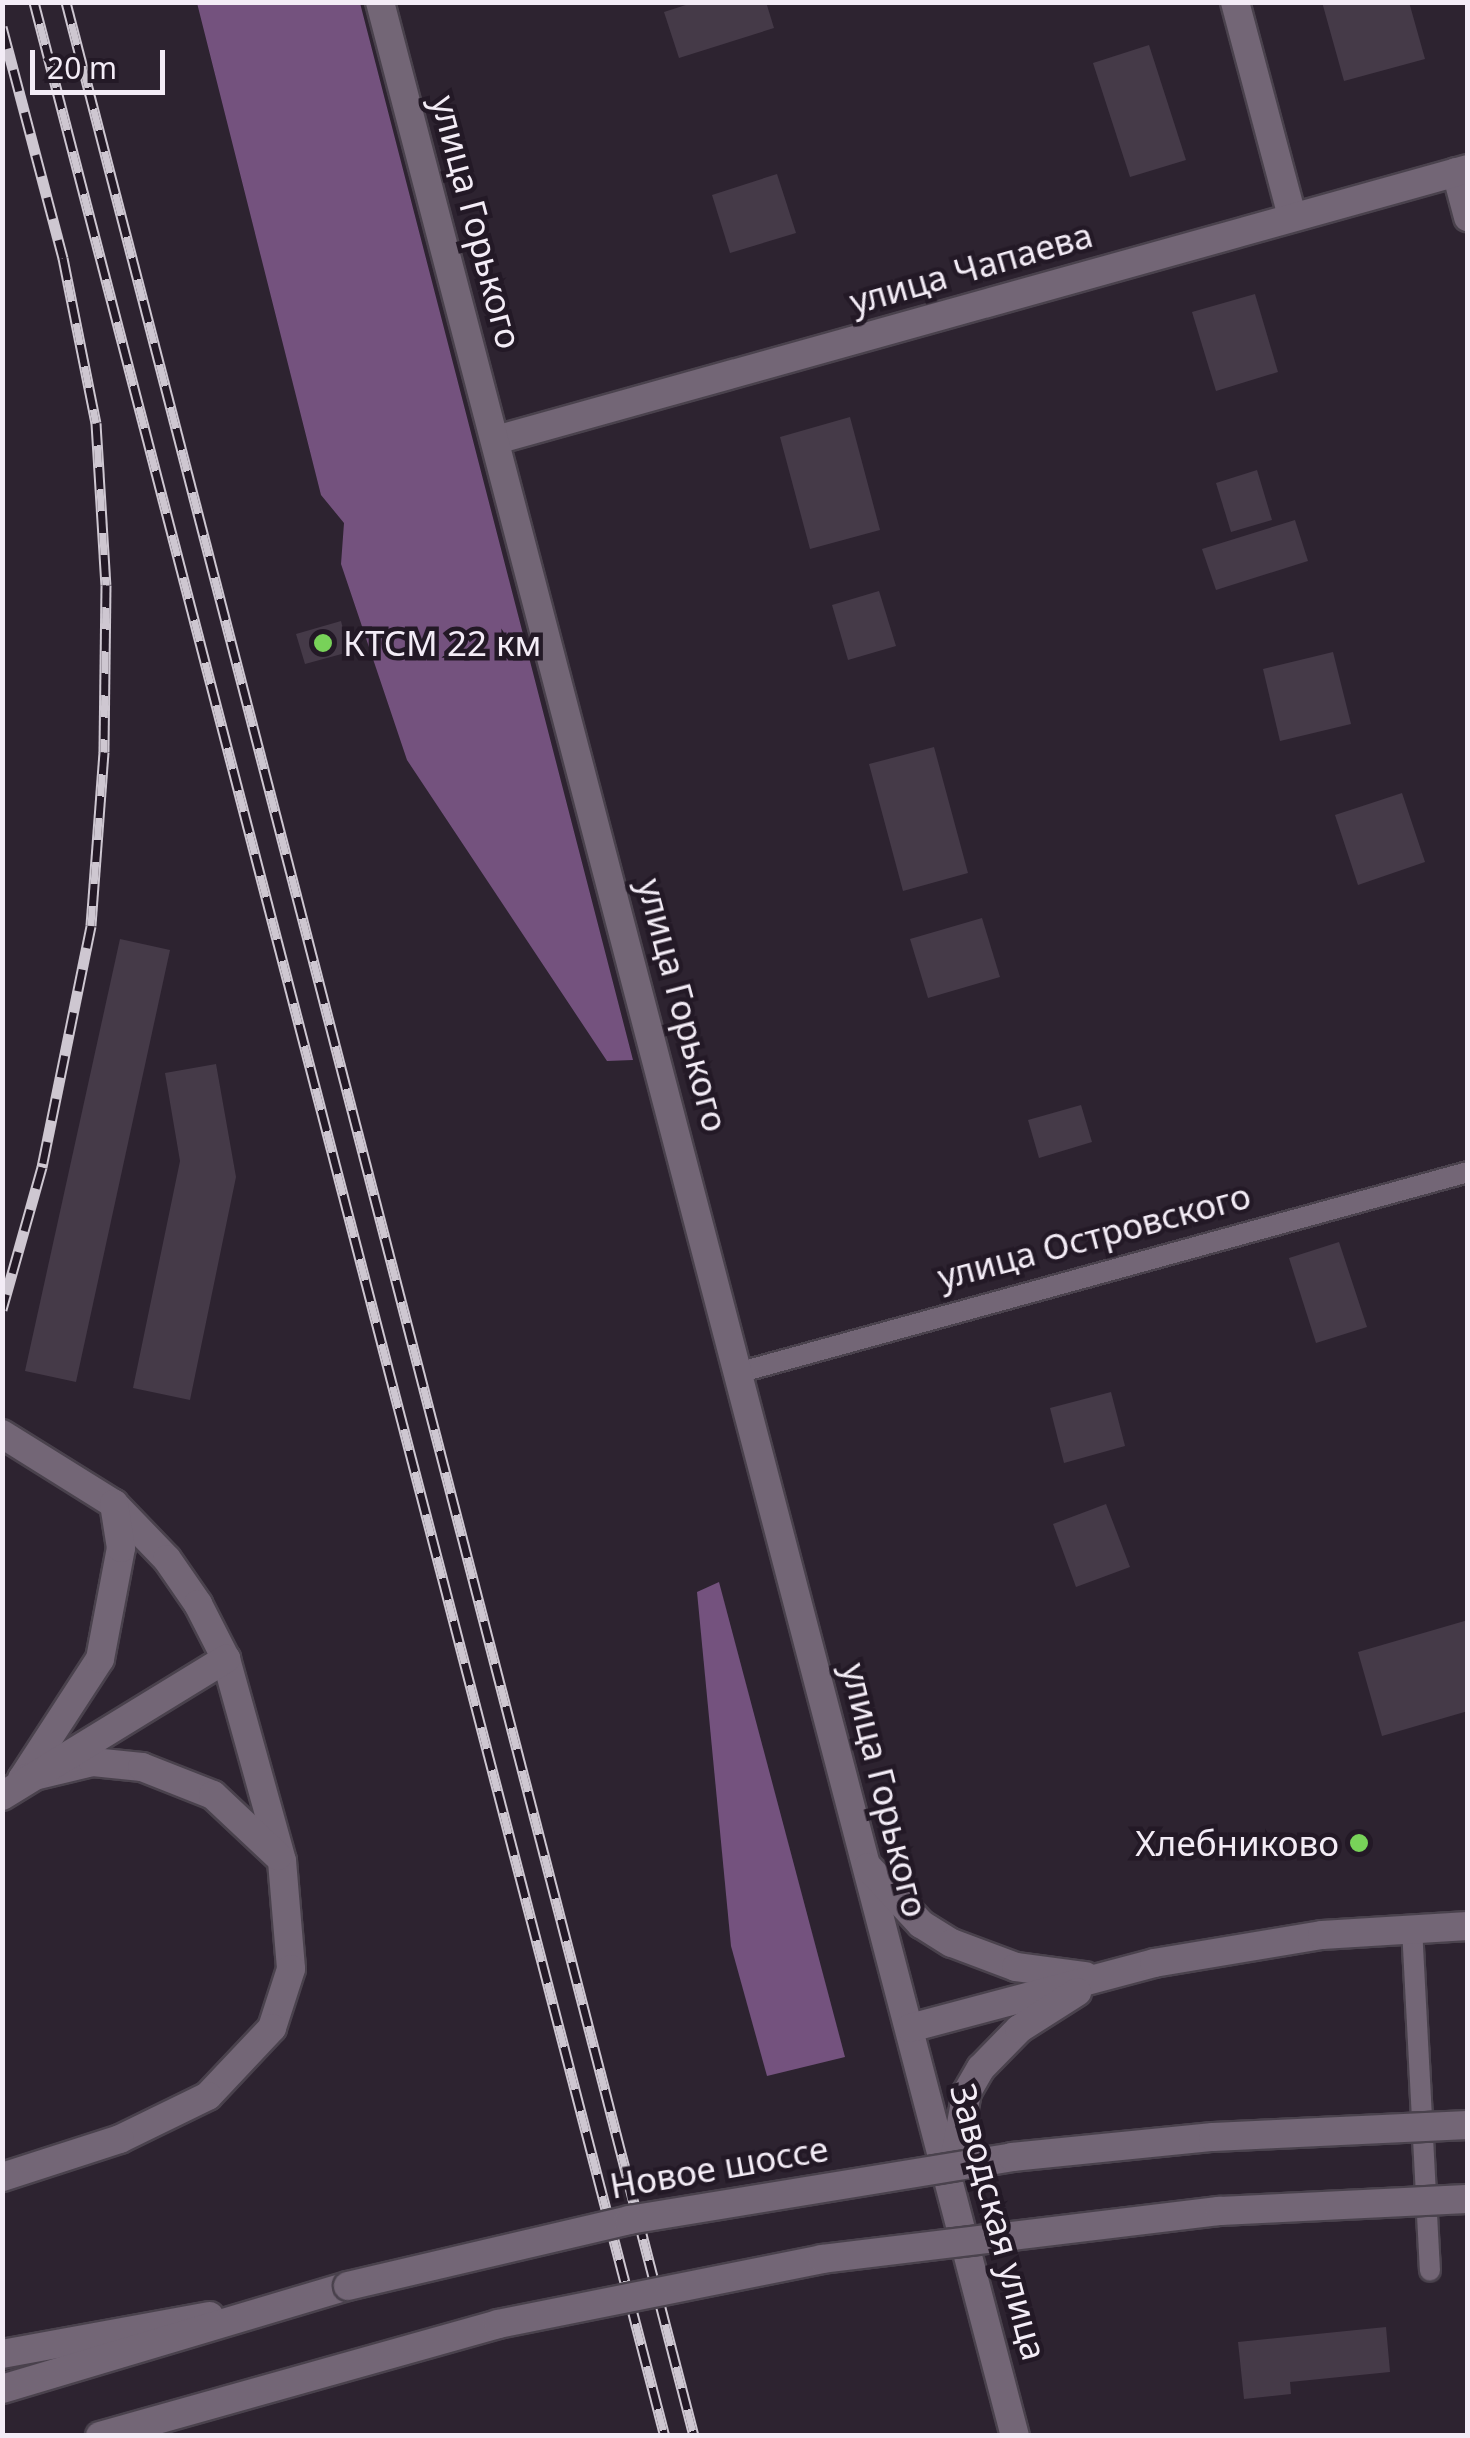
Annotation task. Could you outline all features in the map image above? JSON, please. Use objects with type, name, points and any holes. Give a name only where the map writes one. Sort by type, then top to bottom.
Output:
[{"type":"street","name":"улица Горького","points":[[380,2],[741,1372],[863,1862],[910,2028]]},
{"type":"street","points":[[1234,2],[1292,216]]},
{"type":"street","name":"улица Чапаева","points":[[496,440],[1462,170]]},
{"type":"street","points":[[1462,170],[1468,217]]},
{"type":"street","points":[[2,1434],[114,1504],[167,1559],[226,1658],[282,1861],[291,1970],[272,2028],[208,2096],[120,2139],[2,2177]]},
{"type":"street","points":[[12,1788],[100,1659],[121,1548],[114,1504]]},
{"type":"street","points":[[12,1788],[226,1658]]},
{"type":"street","points":[[12,1788],[93,1762],[180,1778],[248,1822],[282,1861]]},
{"type":"street","points":[[863,1862],[921,1924],[952,1942],[1016,1967],[1100,1978]]},
{"type":"street","points":[[910,2028],[1100,1978],[1322,1935],[1468,1926]]},
{"type":"street","points":[[951,2192],[956,2133],[981,2068],[1019,2029],[1100,1978]]},
{"type":"street","name":"Заводская улица","points":[[910,2028],[1015,2436]]},
{"type":"street","name":"Новое шоссе","points":[[2,2389],[348,2286],[629,2220],[1012,2157],[1213,2137],[1468,2125]]},
{"type":"street","points":[[100,2436],[480,2329],[822,2259],[1199,2213],[1468,2199]]},
{"type":"street","points":[[2,2354],[348,2286]]},
{"type":"lane","name":"улица Островского","points":[[741,1372],[1468,1172]]},
{"type":"lane","points":[[1412,1928],[1430,2270]]},
{"type":"shaded area","points":[[197,3],[360,3],[633,1060],[607,1061],[407,760],[341,564],[344,523],[321,495]]},
{"type":"shaded area","points":[[719,1582],[845,2057],[767,2076],[731,1946],[697,1592]]},
{"type":"building","points":[[695,2],[766,2],[774,28],[679,58],[664,12]]},
{"type":"building","points":[[1322,2],[1409,2],[1425,59],[1344,81]]},
{"type":"building","points":[[1149,45],[1186,160],[1130,177],[1093,63]]},
{"type":"building","points":[[777,174],[796,233],[730,253],[712,195]]},
{"type":"building","points":[[1255,294],[1278,372],[1216,391],[1192,312]]},
{"type":"building","points":[[850,417],[880,530],[810,549],[780,437]]},
{"type":"building","points":[[1257,470],[1272,520],[1231,532],[1216,483]]},
{"type":"building","points":[[1295,520],[1308,561],[1216,590],[1202,549]]},
{"type":"building","points":[[879,591],[896,646],[848,660],[832,605]]},
{"type":"building","name":"КТСМ 22 км","points":[[341,621],[349,652],[305,664],[296,634]]},
{"type":"building","points":[[1333,652],[1351,724],[1280,741],[1263,669]]},
{"type":"building","points":[[934,747],[968,873],[903,891],[869,764]]},
{"type":"building","points":[[1402,793],[1425,862],[1358,885],[1335,815]]},
{"type":"building","points":[[982,918],[1000,977],[928,998],[910,939]]},
{"type":"building","points":[[120,939],[170,950],[76,1382],[25,1371]]},
{"type":"building","points":[[216,1064],[236,1177],[190,1400],[133,1388],[180,1161],[165,1073]]},
{"type":"building","points":[[1081,1105],[1092,1142],[1039,1158],[1028,1120]]},
{"type":"building","points":[[1339,1242],[1367,1327],[1316,1343],[1289,1258]]},
{"type":"building","points":[[1111,1392],[1125,1446],[1064,1463],[1050,1408]]},
{"type":"building","points":[[1106,1504],[1130,1567],[1076,1587],[1053,1524]]},
{"type":"building","points":[[1468,1620],[1468,1711],[1382,1736],[1358,1652]]},
{"type":"building","points":[[1386,2327],[1390,2372],[1290,2382],[1291,2394],[1244,2399],[1238,2342]]},
{"type":"railway","points":[[34,2],[665,2436]]},
{"type":"railway","points":[[66,2],[694,2436]]},
{"type":"railway","points":[[2,27],[63,258],[96,423],[106,585],[104,752],[91,926],[42,1167],[2,1309]]},
{"type":"place","name":"КТСМ 22 км","points":[[323,643]]},
{"type":"place","name":"Хлебниково","points":[[1359,1843]]}]
